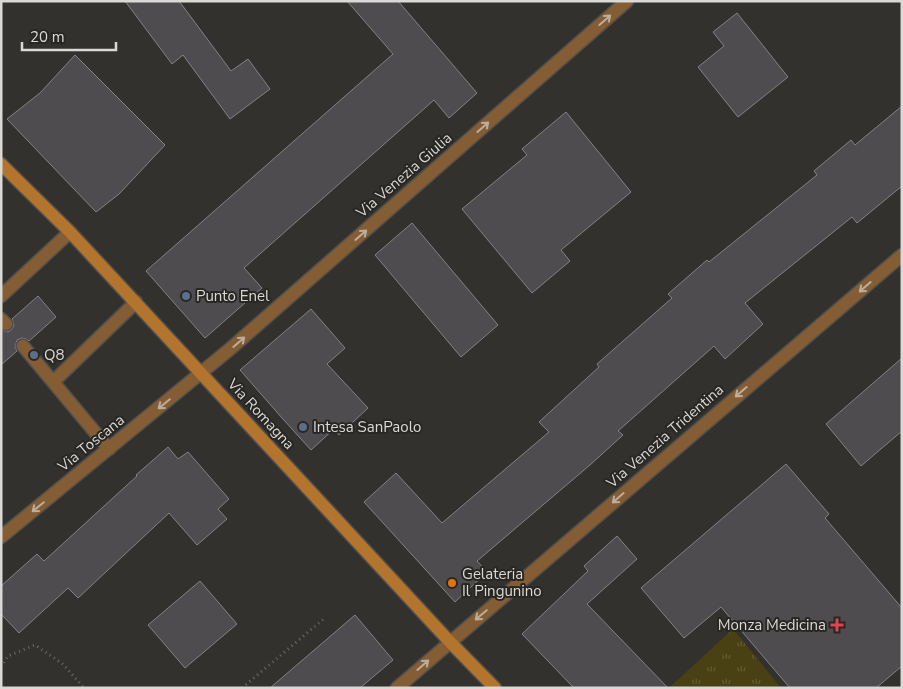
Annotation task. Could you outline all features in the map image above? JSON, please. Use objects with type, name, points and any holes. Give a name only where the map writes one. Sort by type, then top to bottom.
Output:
[{"type":"street","name":"Via Venezia Giulia","points":[[202,374],[627,1]]},
{"type":"street","name":"Via Romagna","points":[[1,164],[70,232],[136,302],[450,642],[495,688]]},
{"type":"street","points":[[1,296],[70,232]]},
{"type":"street","name":"Via Venezia Tridentina","points":[[397,688],[902,255]]},
{"type":"street","points":[[53,382],[136,302]]},
{"type":"street","points":[[23,346],[109,449]]},
{"type":"street","name":"Via Toscana","points":[[1,537],[202,374]]},
{"type":"path","points":[[242,688],[326,617]]},
{"type":"path","points":[[1,668],[8,656],[35,645],[62,664],[84,688]]},
{"type":"green space","points":[[733,629],[781,688],[669,688]]},
{"type":"building","points":[[125,1],[179,1],[231,71],[248,59],[270,89],[230,119],[183,55],[172,64]]},
{"type":"building","points":[[347,1],[398,1],[477,93],[449,118],[434,100],[244,268],[262,288],[205,338],[146,271],[393,54]]},
{"type":"building","points":[[737,13],[788,77],[738,117],[698,67],[724,46],[713,32]]},
{"type":"building","points":[[75,55],[165,145],[119,194],[96,212],[7,119],[40,93]]},
{"type":"building","points":[[902,106],[902,186],[857,223],[852,217],[745,303],[763,324],[725,359],[714,346],[618,431],[623,435],[477,561],[487,572],[455,602],[364,502],[396,473],[442,523],[549,432],[539,422],[599,367],[597,364],[672,298],[668,294],[707,260],[709,262],[817,175],[814,171],[851,140],[855,145]]},
{"type":"building","points":[[566,112],[631,192],[561,250],[570,261],[532,293],[462,209],[527,155],[522,149]]},
{"type":"building","points":[[412,223],[498,325],[461,357],[375,255]]},
{"type":"building","points":[[38,296],[56,317],[29,341],[22,338],[17,340],[15,347],[17,351],[1,365],[1,330],[8,332],[11,330],[14,326],[12,319]]},
{"type":"building","points":[[311,309],[345,348],[327,364],[368,408],[339,435],[334,429],[311,450],[240,370]]},
{"type":"building","points":[[902,358],[902,431],[861,466],[826,424]]},
{"type":"building","points":[[168,447],[178,459],[188,452],[229,499],[218,509],[227,519],[197,545],[169,513],[78,598],[68,588],[19,633],[1,614],[1,586],[37,554],[44,561]]},
{"type":"building","points":[[786,464],[829,514],[825,518],[902,608],[902,666],[876,688],[790,688],[721,607],[684,638],[641,588]]},
{"type":"building","points":[[617,536],[637,559],[587,604],[668,688],[574,688],[522,634],[588,571],[584,566]]},
{"type":"building","points":[[200,581],[237,624],[185,668],[148,625]]},
{"type":"building","points":[[355,615],[393,660],[360,688],[270,688]]},
{"type":"place","name":"Punto Enel","points":[[186,296]]},
{"type":"place","name":"Q8","points":[[34,355]]},
{"type":"place","name":"Intesa SanPaolo","points":[[303,427]]},
{"type":"place","name":"Gelateria Il Pingunino","points":[[452,583]]},
{"type":"place","name":"Monza Medicina","points":[[837,625]]}]
